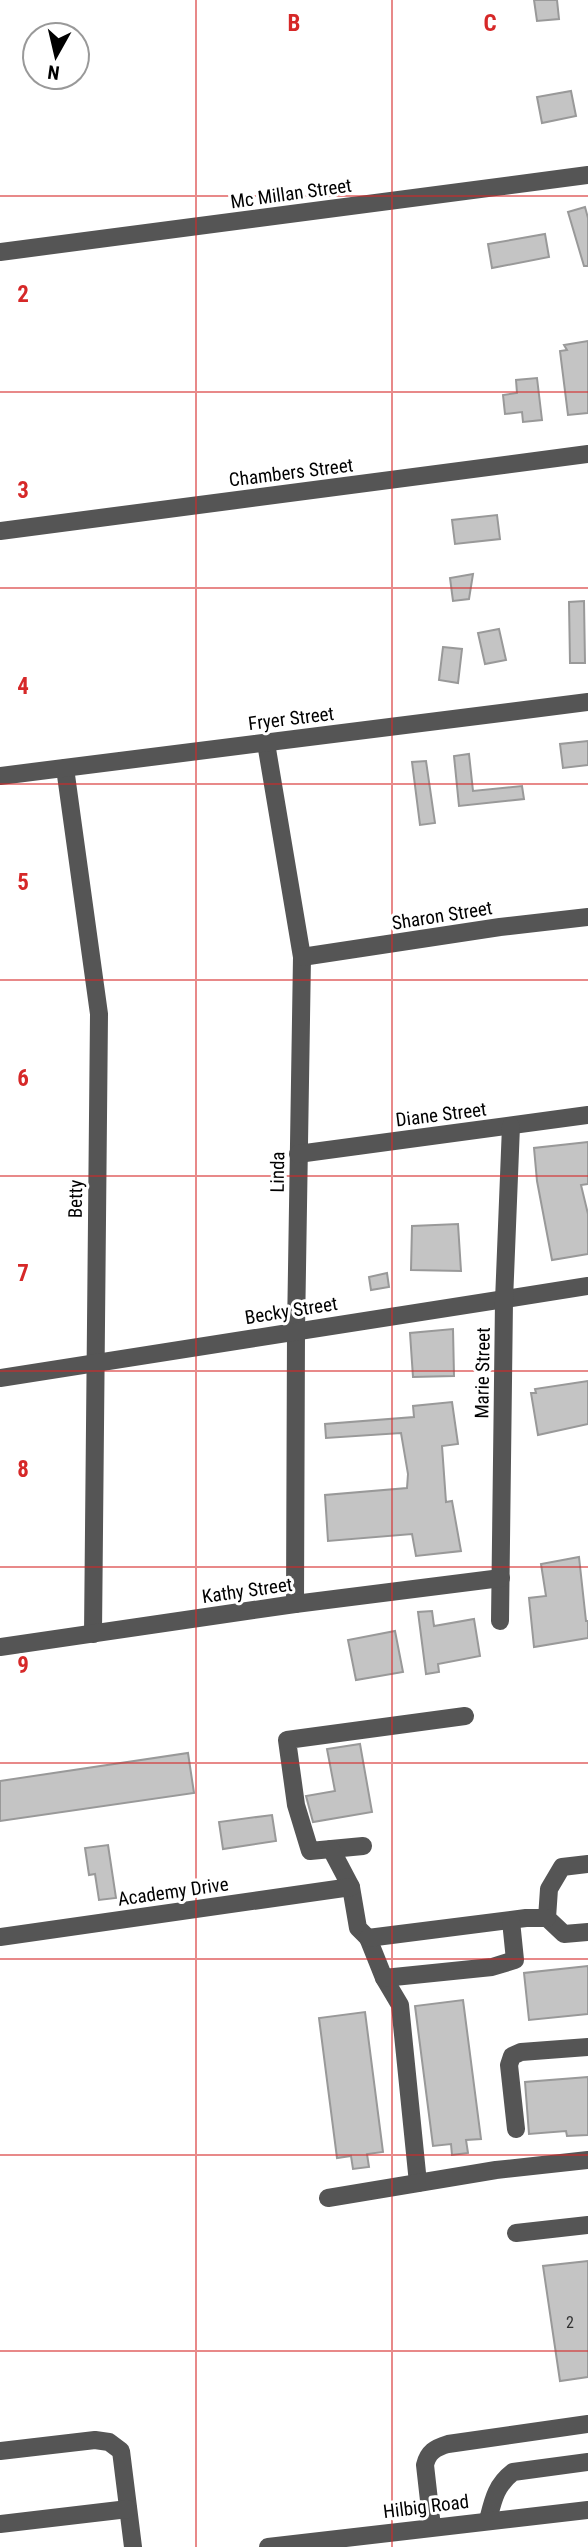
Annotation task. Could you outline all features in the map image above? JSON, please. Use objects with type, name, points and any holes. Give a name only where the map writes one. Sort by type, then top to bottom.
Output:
[{"type":"street","name":"Mc Millan Street","points":[[0,252],[588,175]]},
{"type":"street","name":"Chambers Street","points":[[0,531],[588,454]]},
{"type":"street","name":"Fryer Street","points":[[0,776],[588,702]]},
{"type":"street","name":"Linda","points":[[266,743],[302,957],[295,1604]]},
{"type":"street","name":"Betty","points":[[65,768],[99,1014],[93,1634]]},
{"type":"street","name":"Sharon Street","points":[[302,957],[588,917]]},
{"type":"street","name":"Diane Street","points":[[298,1154],[588,1115]]},
{"type":"street","name":"Marie Street","points":[[500,1621],[504,1301],[511,1126]]},
{"type":"street","name":"Becky Street","points":[[0,1378],[588,1286]]},
{"type":"street","name":"Kathy Street","points":[[0,1647],[295,1604],[501,1578]]},
{"type":"street","points":[[363,1846],[310,1851],[296,1805],[287,1740],[465,1716]]},
{"type":"street","points":[[331,1849],[351,1887],[358,1928],[368,1938],[384,1978],[400,2005],[418,2183]]},
{"type":"street","points":[[547,1918],[549,1889],[562,1867],[588,1864]]},
{"type":"street","name":"Academy Drive","points":[[0,1937],[351,1887]]},
{"type":"street","points":[[368,1938],[547,1918],[564,1934],[588,1931]]},
{"type":"street","points":[[384,1978],[492,1967],[514,1960],[511,1921]]},
{"type":"street","points":[[516,2129],[509,2065],[512,2056],[521,2052],[588,2047]]},
{"type":"street","points":[[328,2198],[496,2170],[588,2160]]},
{"type":"street","points":[[516,2233],[588,2225]]},
{"type":"street","points":[[432,2527],[425,2465],[427,2456],[435,2448],[588,2424]]},
{"type":"street","points":[[0,2451],[95,2440],[109,2442],[121,2451],[133,2547]]},
{"type":"street","points":[[488,2520],[495,2493],[503,2480],[513,2472],[588,2462]]},
{"type":"street","points":[[0,2524],[128,2509]]},
{"type":"street","name":"Hilbig Road","points":[[268,2547],[588,2510]]},
{"type":"building","points":[[534,0],[557,0],[559,19],[537,21]]},
{"type":"building","points":[[571,91],[576,116],[542,123],[537,97]]},
{"type":"building","points":[[585,207],[588,218],[588,266],[584,266],[568,212]]},
{"type":"building","points":[[545,234],[549,257],[492,268],[488,244]]},
{"type":"building","points":[[588,341],[588,413],[568,415],[560,351],[567,350],[564,345]]},
{"type":"building","points":[[537,378],[542,420],[523,422],[522,412],[505,414],[503,395],[517,393],[516,380]]},
{"type":"building","points":[[497,515],[500,539],[455,544],[452,520]]},
{"type":"building","points":[[473,574],[469,599],[453,601],[450,578]]},
{"type":"building","points":[[584,601],[585,663],[570,663],[569,602]]},
{"type":"building","points":[[499,629],[506,660],[485,664],[478,633]]},
{"type":"building","points":[[443,647],[462,649],[458,683],[439,680]]},
{"type":"building","points":[[588,741],[588,765],[563,768],[560,744]]},
{"type":"building","points":[[469,754],[473,791],[522,786],[524,799],[459,806],[454,756]]},
{"type":"building","points":[[426,761],[435,823],[420,825],[412,762]]},
{"type":"building","points":[[588,1142],[588,1184],[581,1185],[588,1214],[588,1254],[552,1260],[537,1181],[534,1148]]},
{"type":"building","points":[[458,1224],[461,1271],[411,1270],[412,1226]]},
{"type":"building","points":[[387,1273],[389,1287],[371,1290],[369,1277]]},
{"type":"building","points":[[453,1329],[454,1376],[413,1377],[410,1333]]},
{"type":"building","points":[[588,1381],[588,1424],[538,1435],[531,1393],[536,1393],[535,1389]]},
{"type":"building","points":[[452,1402],[458,1444],[442,1446],[446,1502],[452,1501],[461,1551],[416,1556],[412,1534],[328,1541],[325,1495],[407,1488],[408,1474],[401,1433],[326,1438],[325,1424],[414,1417],[413,1406]]},
{"type":"building","points":[[579,1557],[588,1638],[534,1647],[529,1598],[546,1596],[541,1564]]},
{"type":"building","points":[[432,1611],[434,1626],[474,1619],[480,1656],[438,1664],[439,1672],[426,1674],[418,1612]]},
{"type":"building","points":[[395,1631],[403,1672],[356,1680],[348,1640]]},
{"type":"building","points":[[360,1744],[372,1812],[313,1822],[306,1796],[335,1791],[327,1749]]},
{"type":"building","points":[[188,1753],[194,1793],[0,1821],[0,1781]]},
{"type":"building","points":[[272,1815],[276,1841],[223,1849],[219,1822]]},
{"type":"building","points":[[108,1845],[116,1898],[99,1900],[95,1874],[89,1875],[85,1848]]},
{"type":"building","points":[[588,1966],[588,2014],[529,2020],[524,1973]]},
{"type":"building","points":[[463,2000],[481,2139],[466,2140],[468,2153],[452,2155],[451,2144],[433,2146],[415,2006]]},
{"type":"building","points":[[365,2012],[383,2152],[367,2154],[369,2167],[353,2169],[351,2156],[337,2158],[319,2018]]},
{"type":"building","points":[[588,2077],[588,2135],[567,2136],[566,2131],[529,2134],[525,2082]]},
{"type":"building","points":[[588,2261],[588,2377],[560,2381],[543,2266]]}]
